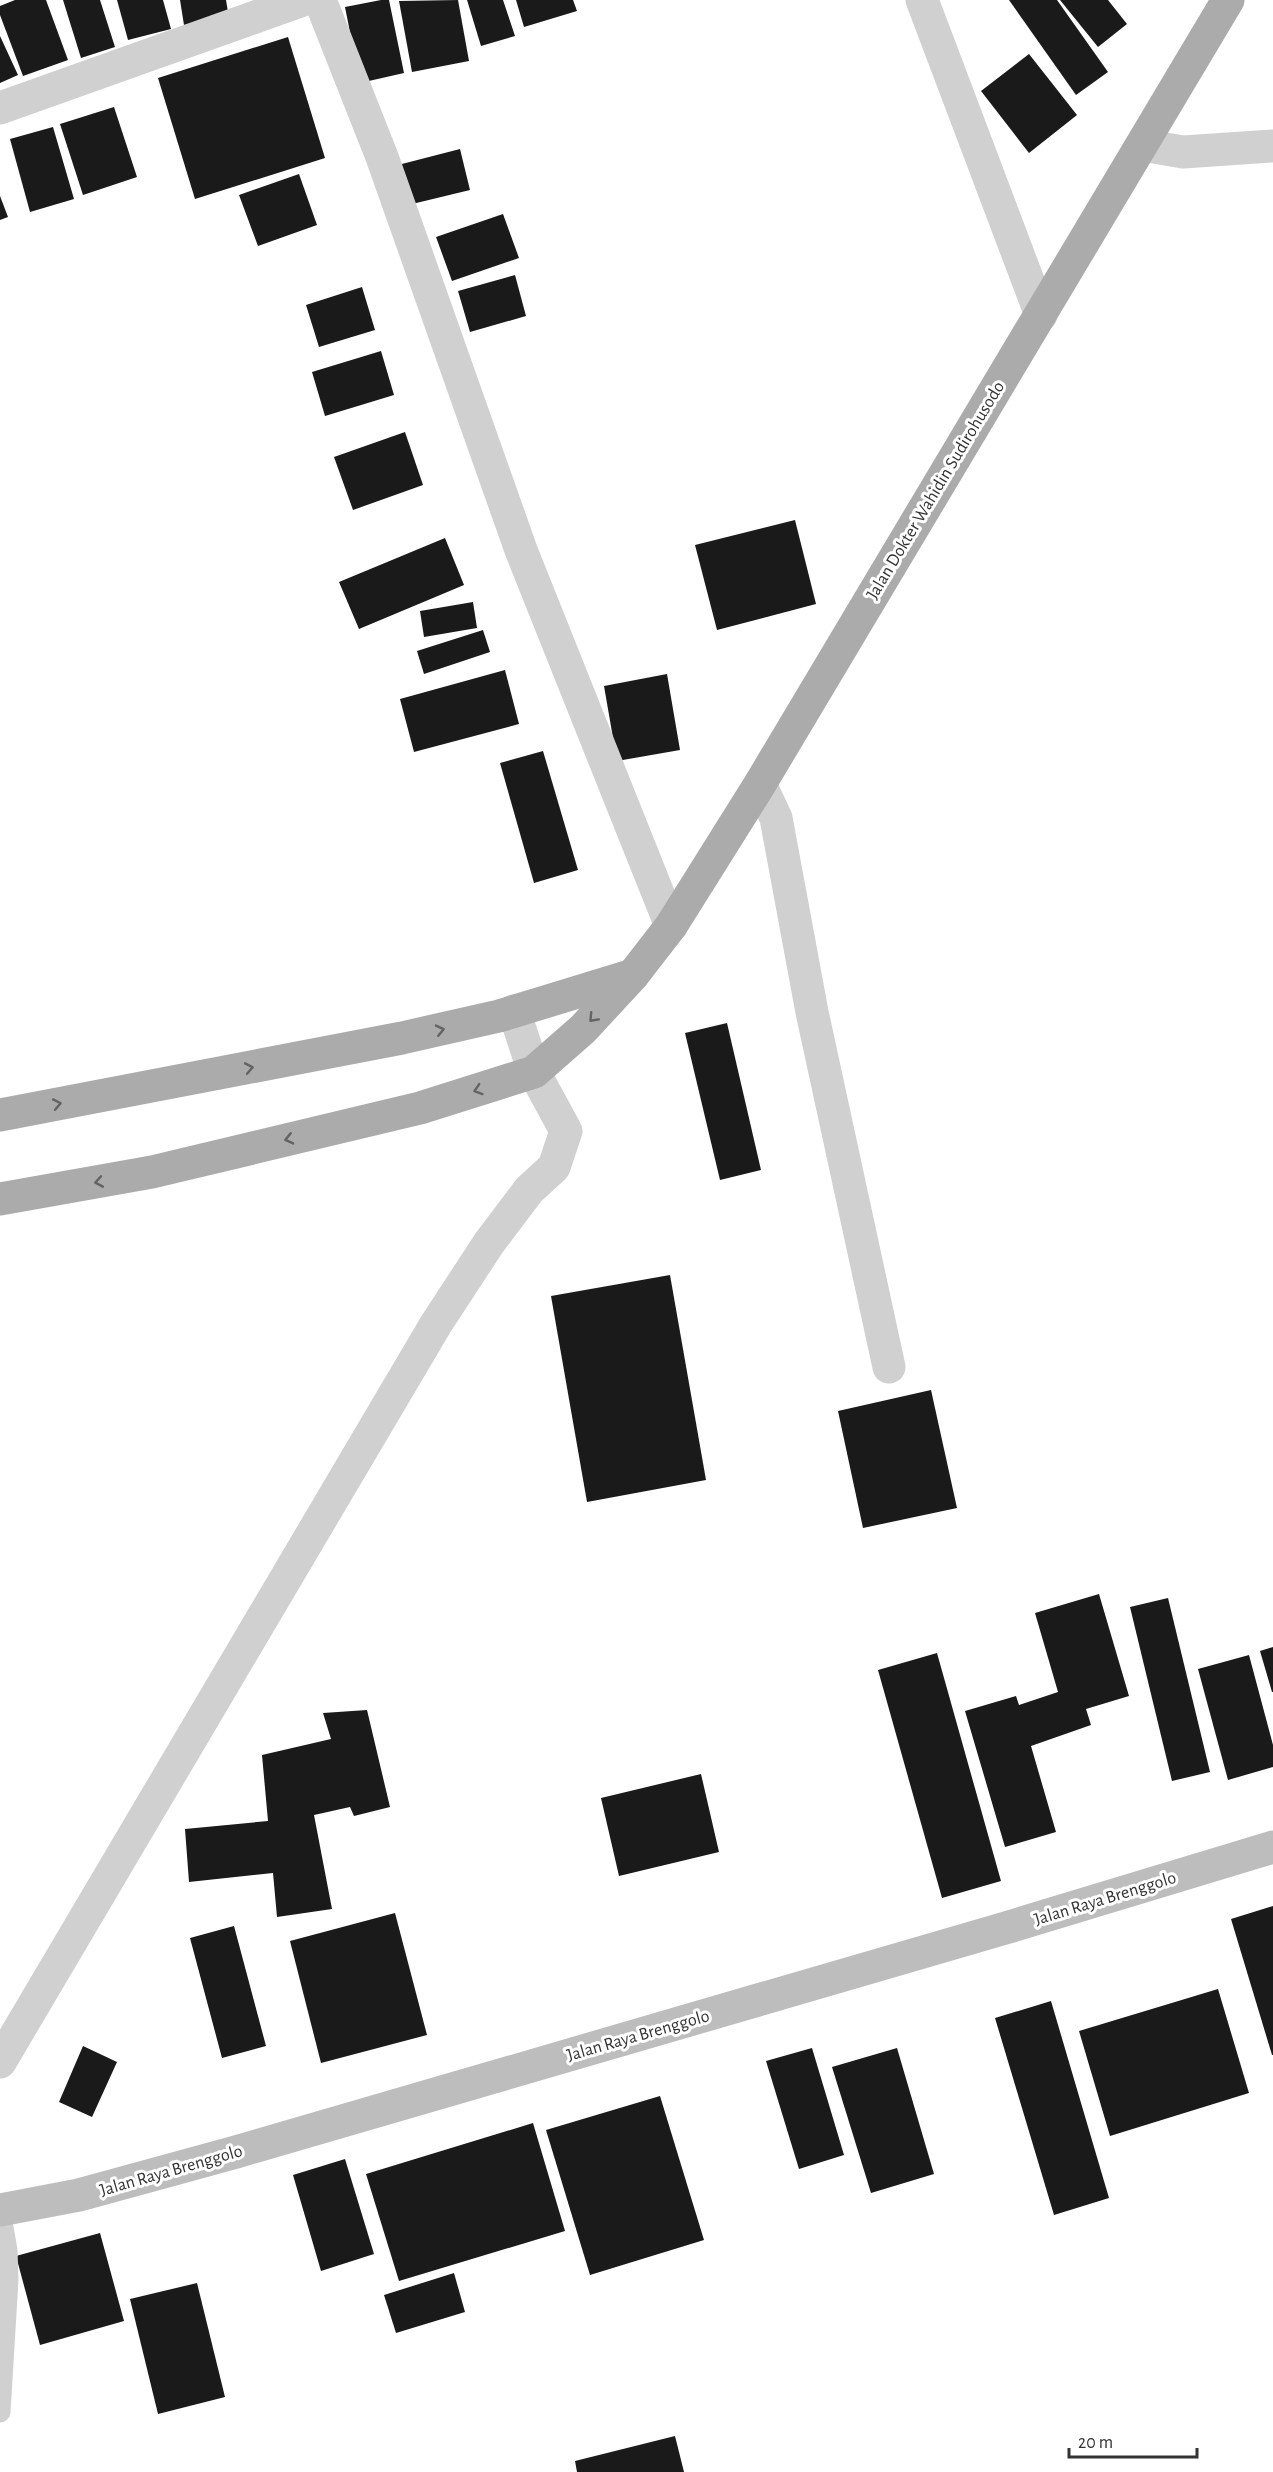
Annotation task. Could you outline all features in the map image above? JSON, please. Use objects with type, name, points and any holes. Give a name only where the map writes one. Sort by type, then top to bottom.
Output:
[{"type":"main road","name":"Jalan Dokter Wahidin Sudirohusodo","points":[[534,1072],[583,1029],[633,975],[671,926],[760,784],[1228,0]]},
{"type":"main road","points":[[0,1115],[402,1038],[513,1011],[633,975]]},
{"type":"main road","points":[[0,1199],[152,1172],[398,1113],[534,1072]]},
{"type":"main road","name":"Jalan Raya Brenggolo","points":[[0,2210],[79,2195],[236,2152],[979,1936],[1273,1847]]},
{"type":"street","points":[[0,108],[303,0]]},
{"type":"street","points":[[320,0],[382,157],[521,550],[671,926]]},
{"type":"street","points":[[922,0],[1041,315]]},
{"type":"street","points":[[1142,146],[1183,152],[1273,146]]},
{"type":"street","points":[[760,784],[776,818],[812,1012],[890,1367]]},
{"type":"street","points":[[0,2062],[436,1324],[515,1208],[529,1190],[554,1167],[566,1131],[534,1072],[513,1011]]},
{"type":"lane","points":[[0,2210],[7,2250],[8,2280],[0,2412]]},
{"type":"building","points":[[15,0],[46,0],[68,60],[23,76],[0,15],[0,6]]},
{"type":"building","points":[[63,0],[100,0],[115,47],[81,58]]},
{"type":"building","points":[[117,0],[163,0],[171,29],[128,40]]},
{"type":"building","points":[[180,0],[226,0],[229,18],[184,25]]},
{"type":"building","points":[[389,0],[404,73],[360,83],[345,7]]},
{"type":"building","points":[[458,0],[469,61],[412,72],[399,1]]},
{"type":"building","points":[[467,0],[503,0],[515,36],[481,46]]},
{"type":"building","points":[[516,0],[573,0],[577,11],[524,27]]},
{"type":"building","points":[[1009,0],[1057,0],[1108,72],[1076,95]]},
{"type":"building","points":[[1060,0],[1108,0],[1127,24],[1098,47]]},
{"type":"building","points":[[0,36],[18,75],[0,83]]},
{"type":"building","points":[[288,37],[325,158],[195,199],[158,78]]},
{"type":"building","points":[[1029,54],[1077,115],[1029,153],[981,91]]},
{"type":"building","points":[[114,107],[137,177],[83,195],[60,124]]},
{"type":"building","points":[[53,127],[74,199],[30,212],[10,139]]},
{"type":"building","points":[[460,149],[470,190],[408,205],[398,165]]},
{"type":"building","points":[[299,174],[317,225],[258,246],[239,195]]},
{"type":"building","points":[[0,196],[8,217],[0,220]]},
{"type":"building","points":[[503,214],[519,258],[452,281],[436,237]]},
{"type":"building","points":[[515,275],[526,316],[470,332],[458,291]]},
{"type":"building","points":[[362,287],[375,330],[319,347],[306,305]]},
{"type":"building","points":[[381,351],[394,395],[325,416],[312,372]]},
{"type":"building","points":[[405,432],[423,485],[353,510],[334,457]]},
{"type":"building","points":[[795,520],[816,604],[717,630],[695,545]]},
{"type":"building","points":[[445,538],[464,585],[359,629],[339,582]]},
{"type":"building","points":[[473,602],[477,628],[424,637],[420,611]]},
{"type":"building","points":[[483,630],[490,652],[424,674],[417,651]]},
{"type":"building","points":[[505,670],[519,724],[414,752],[400,699]]},
{"type":"building","points":[[667,674],[680,750],[617,761],[604,686]]},
{"type":"building","points":[[543,751],[578,870],[534,883],[500,763]]},
{"type":"building","points":[[727,1023],[761,1170],[720,1180],[685,1033]]},
{"type":"building","points":[[670,1275],[706,1480],[587,1502],[551,1296]]},
{"type":"building","points":[[931,1390],[957,1508],[863,1528],[838,1411]]},
{"type":"building","points":[[1099,1594],[1129,1696],[1086,1709],[1091,1725],[1031,1746],[1056,1832],[1005,1847],[965,1711],[1016,1696],[1019,1705],[1058,1692],[1035,1613]]},
{"type":"building","points":[[1168,1598],[1210,1772],[1172,1781],[1130,1607]]},
{"type":"building","points":[[1273,1647],[1273,1692],[1272,1692],[1260,1651]]},
{"type":"building","points":[[937,1653],[1001,1881],[942,1898],[878,1670]]},
{"type":"building","points":[[1249,1655],[1273,1745],[1273,1767],[1228,1780],[1198,1669]]},
{"type":"building","points":[[367,1710],[390,1807],[354,1816],[350,1807],[314,1815],[332,1909],[277,1917],[273,1873],[189,1882],[185,1829],[268,1821],[262,1755],[331,1739],[323,1713]]},
{"type":"building","points":[[701,1774],[719,1852],[619,1876],[601,1798]]},
{"type":"building","points":[[1273,1906],[1273,2055],[1272,2055],[1231,1919]]},
{"type":"building","points":[[395,1913],[427,2035],[321,2063],[290,1941]]},
{"type":"building","points":[[234,1926],[266,2046],[222,2058],[190,1938]]},
{"type":"building","points":[[1218,1989],[1249,2093],[1110,2136],[1079,2031]]},
{"type":"building","points":[[1051,2001],[1109,2198],[1054,2215],[995,2018]]},
{"type":"building","points":[[83,2046],[117,2062],[92,2117],[59,2102]]},
{"type":"building","points":[[812,2048],[844,2155],[799,2169],[766,2061]]},
{"type":"building","points":[[897,2048],[934,2174],[871,2193],[832,2067]]},
{"type":"building","points":[[660,2096],[704,2240],[590,2275],[546,2130]]},
{"type":"building","points":[[533,2123],[565,2231],[399,2281],[366,2174]]},
{"type":"building","points":[[345,2159],[374,2254],[321,2271],[293,2175]]},
{"type":"building","points":[[100,2233],[124,2321],[40,2345],[16,2256]]},
{"type":"building","points":[[454,2273],[465,2312],[396,2333],[384,2295]]},
{"type":"building","points":[[197,2283],[225,2397],[158,2414],[130,2299]]},
{"type":"building","points":[[675,2436],[684,2472],[577,2472],[575,2461]]}]
